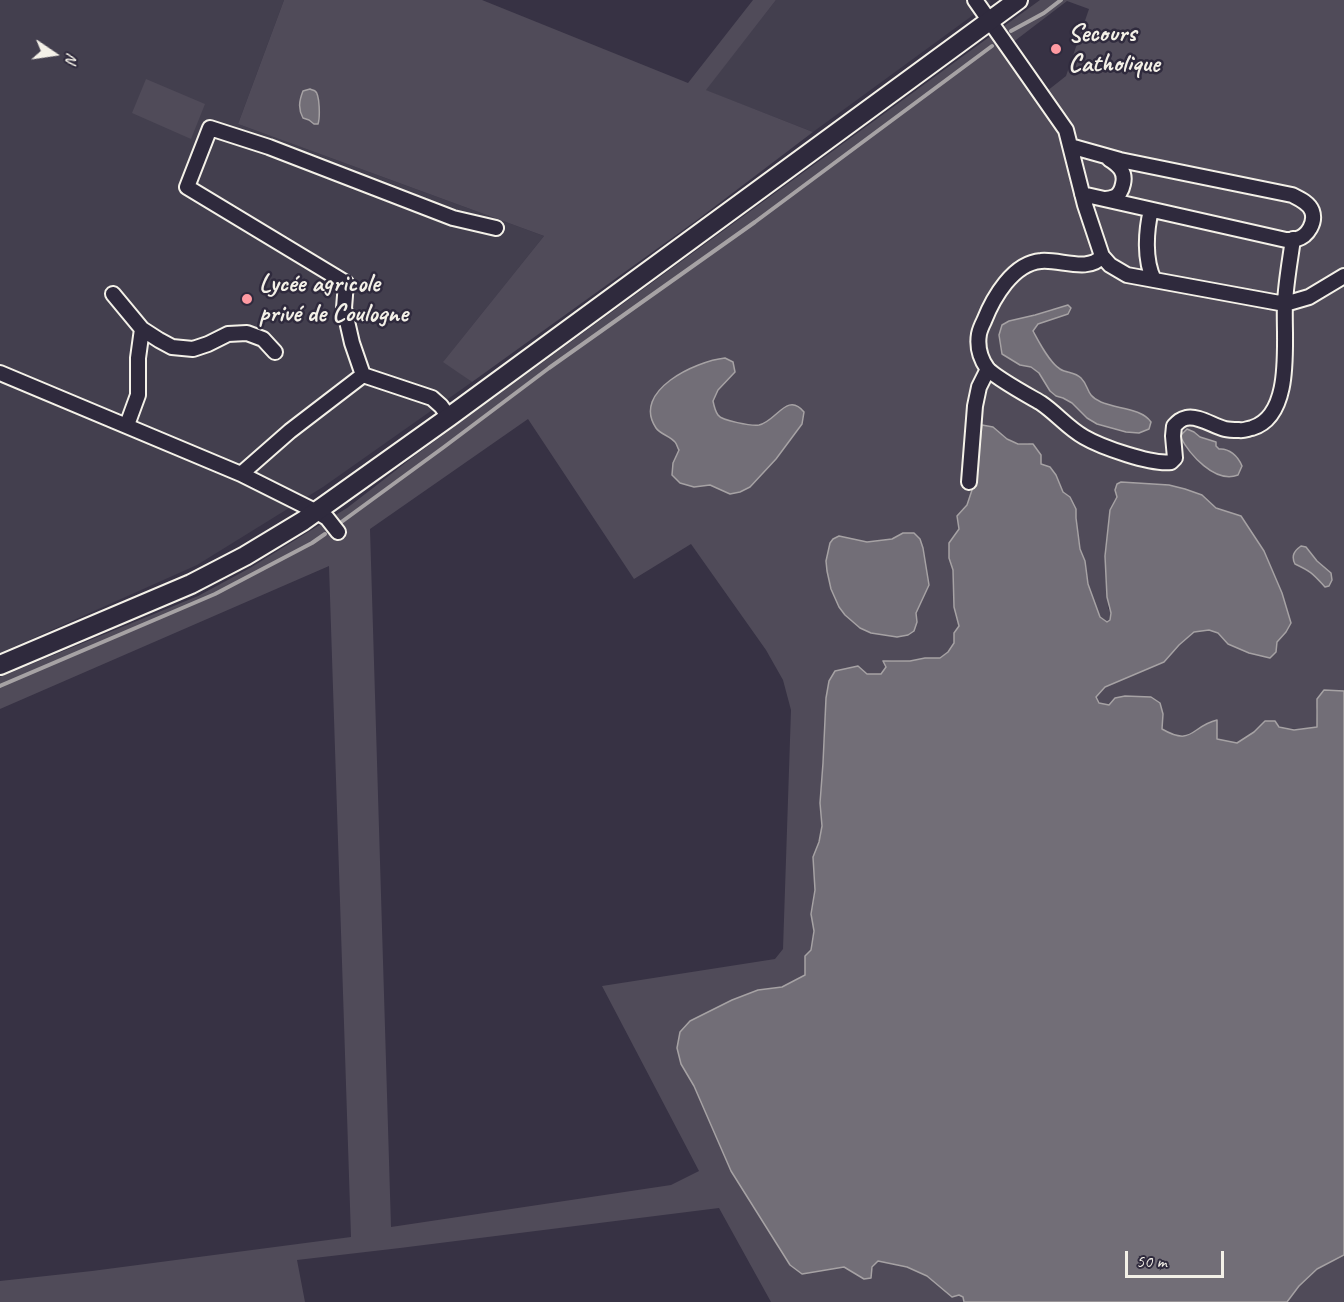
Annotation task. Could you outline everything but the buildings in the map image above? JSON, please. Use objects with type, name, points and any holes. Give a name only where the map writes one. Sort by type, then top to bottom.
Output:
[{"type":"main road","points":[[0,665],[206,577],[253,552],[317,512],[1018,0]]},
{"type":"street","points":[[975,0],[1066,130],[1082,194],[1102,256],[1110,265],[1127,275]]},
{"type":"street","points":[[363,375],[352,343],[344,308],[346,283],[188,187],[210,128],[269,147],[453,218],[496,228]]},
{"type":"street","points":[[1070,146],[1166,170],[1293,195],[1312,210],[1313,223],[1298,239],[1286,240],[1082,194]]},
{"type":"street","points":[[1103,156],[1116,163],[1125,178],[1122,189],[1116,196],[1105,200]]},
{"type":"street","points":[[1151,210],[1147,227],[1149,270],[1154,280]]},
{"type":"street","points":[[1293,240],[1285,304],[1285,369],[1278,400],[1270,417],[1257,426],[1242,431],[1225,429],[1189,417],[1182,419],[1174,426],[1175,458],[1171,462],[1164,463],[1136,456],[1084,437],[1047,407],[988,369],[979,351],[979,333],[998,292],[1012,276],[1028,264],[1040,261],[1106,268],[1127,275],[1285,304],[1309,297],[1344,276]]},
{"type":"street","points":[[1088,265],[1097,262],[1102,256]]},
{"type":"street","points":[[113,294],[142,329],[172,347],[193,349],[228,334],[247,333],[263,339],[275,352]]},
{"type":"street","points":[[127,425],[138,395],[138,358],[142,329]]},
{"type":"street","points":[[969,482],[977,396],[988,369]]},
{"type":"street","points":[[0,374],[241,474],[317,512],[327,519],[338,532]]},
{"type":"street","points":[[363,375],[432,398],[449,417]]},
{"type":"street","points":[[241,474],[290,431],[363,375]]},
{"type":"shaded area","name":"Lycée agricole privé de Coulogne","points":[[0,0],[284,0],[238,124],[544,236],[444,361],[472,382],[323,487],[197,565],[0,653]]},
{"type":"shaded area","points":[[284,0],[482,0],[688,83],[753,0],[776,0],[706,90],[813,132],[697,220],[472,382],[443,362],[544,236],[238,124]]},
{"type":"shaded area","points":[[776,0],[989,0],[991,2],[813,132],[705,90]]},
{"type":"shaded area","points":[[1040,0],[1344,0],[1344,691],[1324,690],[1316,710],[1317,727],[1290,728],[1265,721],[1254,732],[1237,743],[1216,739],[1216,721],[1186,736],[1172,734],[1162,729],[1163,714],[1151,697],[1115,698],[1109,705],[1099,703],[1096,697],[1105,687],[1164,662],[1194,632],[1209,630],[1218,633],[1228,644],[1277,642],[1291,623],[1282,593],[1264,551],[1202,495],[1115,490],[1117,497],[1110,510],[1105,556],[1108,608],[1111,613],[1110,620],[1107,622],[1100,617],[1088,584],[1085,561],[1080,549],[1076,509],[1070,497],[1063,492],[1056,475],[1041,464],[1028,443],[1013,441],[993,427],[979,461],[967,505],[957,516],[959,529],[949,557],[953,570],[954,607],[959,626],[954,633],[954,643],[940,658],[884,661],[886,667],[881,674],[866,674],[829,681],[820,803],[822,826],[813,858],[815,890],[811,914],[814,931],[811,950],[805,956],[805,975],[782,987],[758,990],[681,1064],[694,1086],[731,1171],[802,1274],[844,1267],[864,1279],[878,1261],[907,1267],[927,1276],[952,1297],[959,1295],[963,1297],[964,1302],[771,1302],[719,1208],[297,1260],[305,1302],[0,1302],[0,1281],[351,1237],[329,566],[0,709],[0,677],[198,596],[250,568],[347,508],[417,454]],"holes":[[[1067,1],[1089,9],[1066,76],[1047,91],[1012,43]],[[1052,309],[1068,314],[1038,324],[1033,331],[1048,357],[1060,369],[1081,378],[1092,397],[1114,407],[1139,412],[1111,427],[1097,424],[1087,418],[1072,403],[1050,391],[1039,373],[1031,367],[1020,365],[1002,354],[1023,319]],[[528,419],[634,579],[691,544],[766,650],[783,680],[791,710],[783,949],[775,959],[602,986],[699,1171],[671,1185],[391,1227],[370,529]],[[1306,547],[1331,573],[1321,582],[1295,562],[1294,552]]]},
{"type":"shaded area","points":[[146,79],[205,104],[191,139],[132,113]]},
{"type":"shaded area","points":[[310,89],[317,93],[318,97],[318,124],[303,118],[300,111],[303,91]]},
{"type":"shaded area","points":[[1068,305],[1071,308],[1068,314],[1038,324],[1033,331],[1045,352],[1060,369],[1081,378],[1090,394],[1096,399],[1147,417],[1151,422],[1149,429],[1139,433],[1126,432],[1097,424],[1087,418],[1072,403],[1050,391],[1039,373],[1031,367],[1020,365],[1002,354],[999,335],[1002,325]]},
{"type":"shaded area","points":[[725,358],[733,362],[735,372],[718,390],[713,401],[718,415],[737,423],[759,425],[787,406],[798,406],[804,412],[802,424],[776,459],[750,487],[730,494],[710,485],[694,487],[680,483],[672,475],[673,463],[679,450],[673,440],[656,428],[651,414],[652,402],[659,390],[670,380],[698,365]]},
{"type":"shaded area","points":[[982,425],[993,427],[1007,439],[1018,444],[1033,444],[1041,455],[1041,464],[1050,467],[1063,492],[1070,497],[1076,509],[1080,549],[1085,561],[1088,584],[1100,617],[1107,622],[1110,620],[1111,613],[1107,597],[1105,556],[1110,510],[1117,497],[1115,490],[1117,484],[1121,482],[1169,485],[1185,489],[1202,495],[1216,508],[1241,516],[1264,551],[1282,593],[1291,623],[1277,642],[1276,652],[1270,658],[1249,653],[1228,644],[1218,633],[1209,630],[1194,632],[1164,662],[1105,687],[1096,697],[1099,703],[1109,705],[1115,698],[1125,696],[1151,697],[1160,703],[1163,714],[1162,729],[1172,734],[1186,736],[1217,720],[1217,739],[1237,743],[1254,732],[1265,721],[1275,721],[1279,727],[1294,730],[1317,727],[1317,699],[1324,690],[1344,691],[1344,1255],[1317,1269],[1299,1286],[1287,1302],[964,1302],[963,1297],[959,1295],[952,1297],[927,1276],[907,1267],[878,1261],[872,1267],[871,1278],[864,1279],[844,1267],[802,1274],[790,1265],[731,1171],[694,1086],[681,1064],[677,1048],[680,1032],[690,1021],[732,1000],[758,990],[782,987],[805,975],[805,956],[811,950],[814,931],[811,914],[815,890],[813,857],[822,826],[820,803],[829,681],[835,671],[858,666],[867,674],[881,674],[886,667],[883,661],[940,658],[954,643],[954,633],[959,626],[954,607],[953,570],[949,558],[949,543],[959,529],[957,516],[967,505],[976,478]]},
{"type":"shaded area","points":[[1187,429],[1200,437],[1216,442],[1219,449],[1233,453],[1242,466],[1238,475],[1229,477],[1220,475],[1196,459],[1180,436]]},
{"type":"shaded area","points":[[903,533],[914,533],[920,539],[929,585],[916,613],[917,622],[914,631],[897,637],[871,633],[860,628],[839,607],[831,589],[827,571],[826,561],[830,543],[839,536],[867,542],[892,539]]},
{"type":"shaded area","points":[[1301,546],[1306,547],[1331,573],[1332,580],[1329,586],[1325,587],[1312,574],[1295,564],[1294,554]]},
{"type":"shaded area","points":[[1344,1255],[1344,1302],[1287,1302],[1299,1286],[1317,1269]]},
{"type":"waterway","points":[[1011,31],[1044,13],[1061,0]]},
{"type":"waterway","points":[[340,523],[549,368],[755,222],[992,46]]},
{"type":"waterway","points":[[0,686],[215,594],[325,534]]},
{"type":"place","name":"Secours Catholique","points":[[1056,49]]},
{"type":"place","name":"Lycée agricole privé de Coulogne","points":[[247,299]]}]
